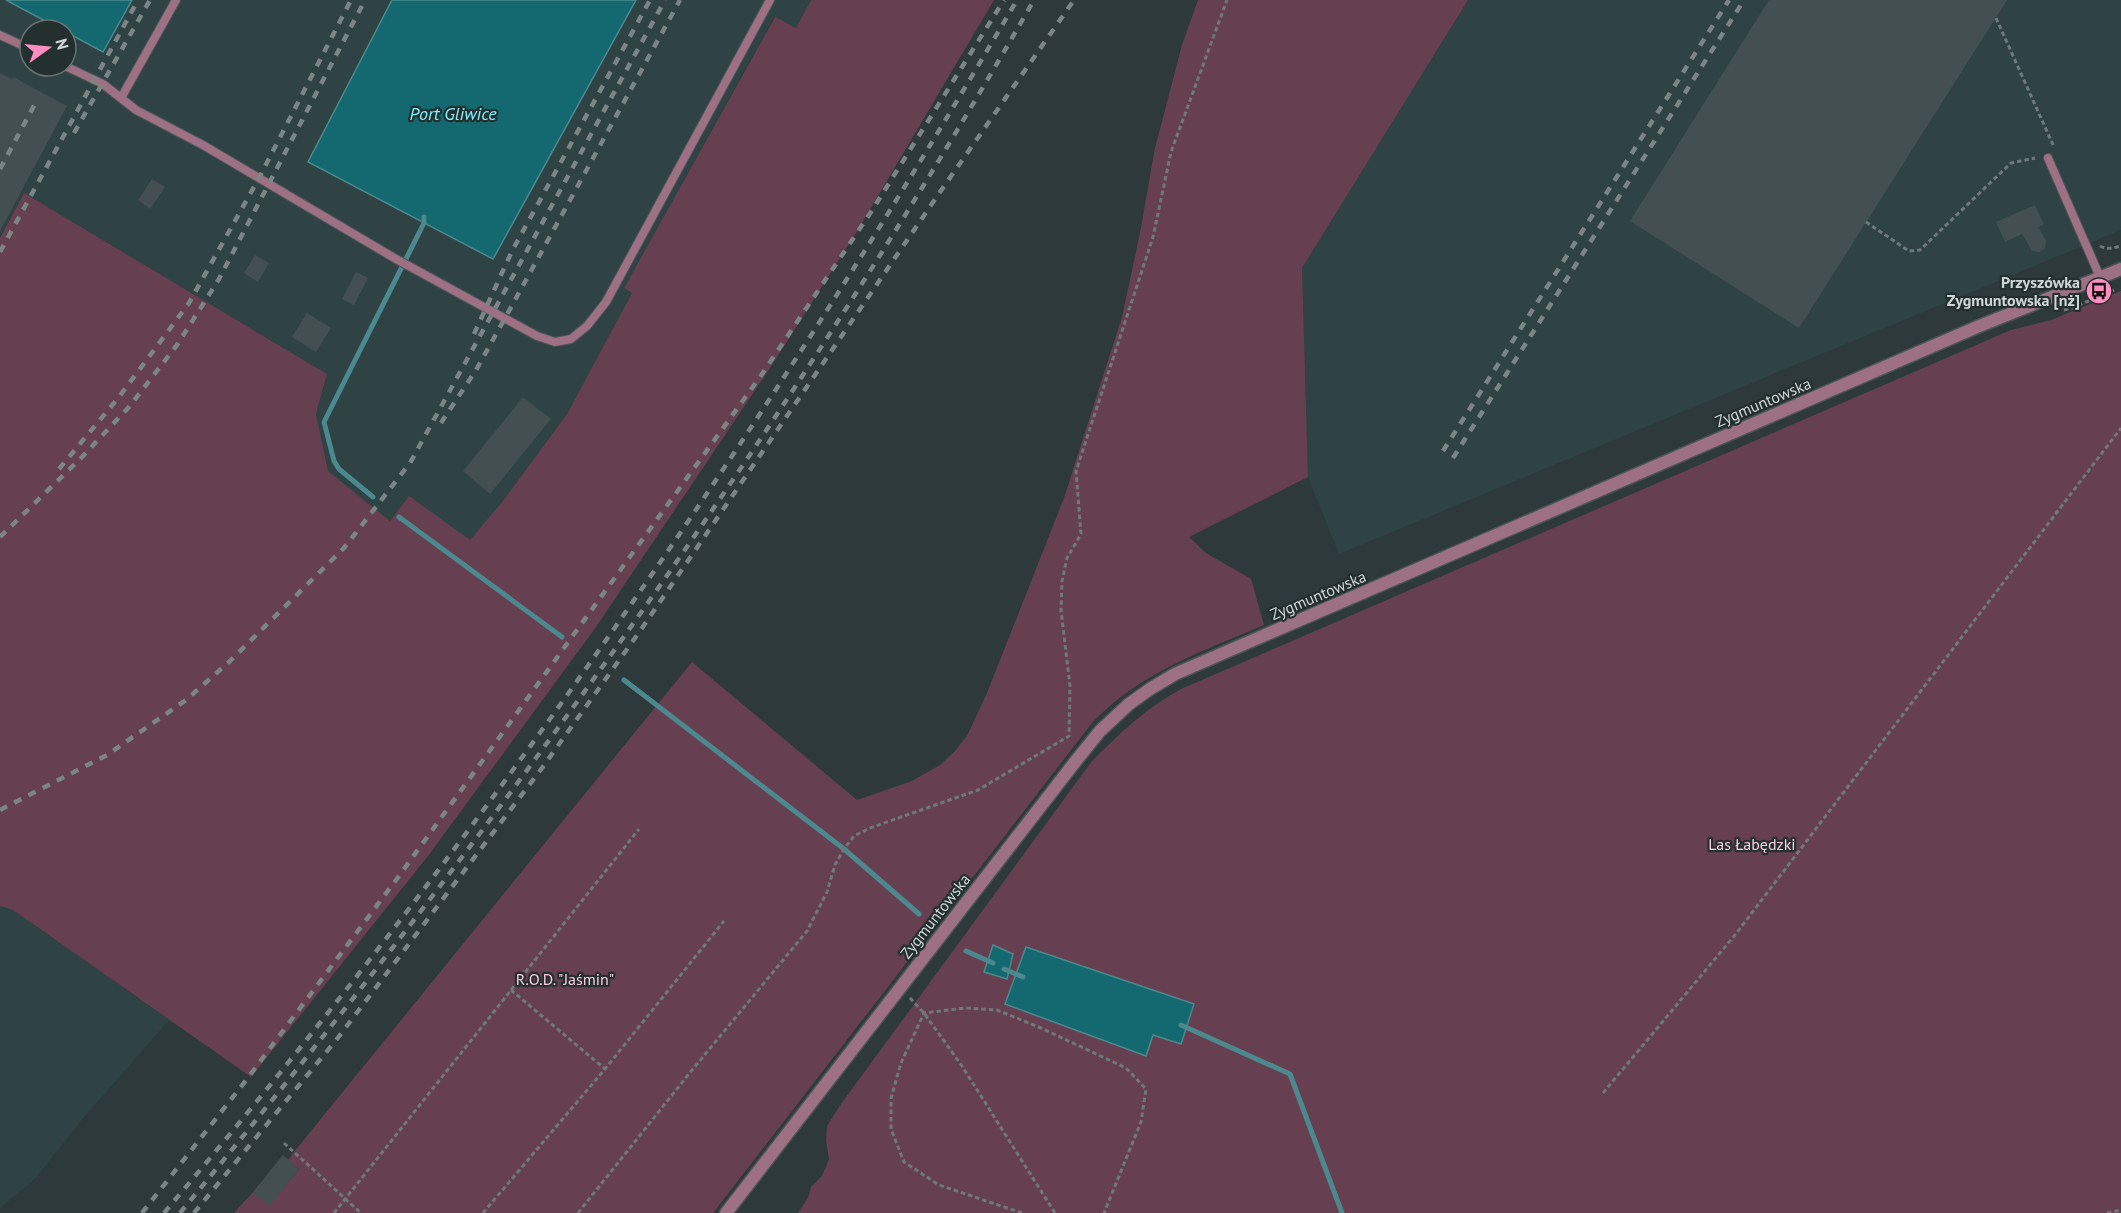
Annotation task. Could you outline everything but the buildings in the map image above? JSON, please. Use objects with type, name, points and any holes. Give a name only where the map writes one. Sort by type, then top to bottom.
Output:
[{"type":"street","name":"Zygmuntowska","points":[[726,1213],[1074,762],[1100,731],[1150,688],[1199,663],[1966,332],[2121,269]]},
{"type":"lane","points":[[121,98],[176,0]]},
{"type":"lane","points":[[78,72],[103,84],[136,110],[195,140],[396,259],[537,336],[555,342],[571,339],[587,326],[606,302],[770,0]]},
{"type":"lane","points":[[0,35],[18,43]]},
{"type":"lane","points":[[2048,158],[2100,277]]},
{"type":"path","points":[[578,1213],[807,931],[827,892],[835,865],[854,836],[870,828],[978,790],[1069,736],[1070,686],[1061,610],[1062,581],[1067,558],[1081,534],[1076,471],[1153,237],[1171,152],[1227,0]]},
{"type":"path","points":[[1996,18],[2058,155]]},
{"type":"path","points":[[1866,222],[1909,251],[1920,250],[2011,163],[2029,158],[2048,158]]},
{"type":"path","points":[[1603,1093],[1735,935],[2121,428]]},
{"type":"path","points":[[334,1213],[639,829]]},
{"type":"path","points":[[483,1213],[605,1069],[724,921]]},
{"type":"path","points":[[511,990],[605,1069]]},
{"type":"path","points":[[910,998],[924,1013],[962,1066],[1055,1213]]},
{"type":"path","points":[[924,1013],[965,1008],[997,1010],[1126,1068],[1146,1089],[1141,1122],[1104,1213]]},
{"type":"path","points":[[924,1013],[901,1063],[891,1098],[891,1129],[904,1162],[939,1185],[1022,1213]]},
{"type":"path","points":[[284,1143],[361,1213]]},
{"type":"path","points":[[2107,1213],[2121,1210]]},
{"type":"shaded area","points":[[0,0],[811,0],[796,28],[774,17],[624,288],[632,293],[567,414],[503,501],[470,541],[409,496],[390,521],[328,471],[316,414],[327,374],[24,193],[0,237]]},
{"type":"shaded area","points":[[1468,0],[2121,0],[2121,230],[1339,554],[1308,477],[1302,268]]},
{"type":"shaded area","points":[[0,906],[13,910],[169,1020],[84,1117],[34,1180],[0,1208]]},
{"type":"green space","points":[[811,0],[994,0],[856,233],[772,365],[596,627],[428,856],[251,1077],[13,910],[0,906],[0,238],[24,193],[327,374],[316,414],[328,471],[390,521],[409,496],[470,540],[503,501],[567,414],[632,293],[624,288],[775,17],[796,28]]},
{"type":"green space","name":"R.O.D. \"Jaśmin\"","points":[[1198,0],[1468,0],[1302,268],[1308,477],[1189,537],[1206,553],[1251,579],[1264,625],[1195,654],[1151,677],[1130,690],[1092,723],[713,1213],[234,1213],[253,1192],[269,1205],[299,1169],[288,1160],[294,1152],[692,662],[857,800],[912,781],[940,765],[967,736],[987,693],[1064,498],[1122,317],[1155,148],[1182,45]]},
{"type":"green space","name":"Las Łabędzki","points":[[2121,291],[2121,1213],[798,1213],[808,1198],[811,1187],[822,1176],[829,1159],[826,1141],[827,1126],[841,1104],[1092,761],[1123,731],[1157,704],[1181,689],[2011,330],[2051,320]]},
{"type":"water","points":[[6,0],[132,0],[103,52],[78,38],[78,18],[40,18]]},
{"type":"water","name":"Port Gliwice","points":[[392,0],[636,0],[493,259],[308,162]]},
{"type":"water","points":[[993,945],[1013,954],[1007,979],[984,972]]},
{"type":"water","points":[[1026,947],[1194,1004],[1181,1044],[1153,1035],[1146,1056],[1005,1004]]},
{"type":"waterway","points":[[373,497],[339,469],[334,461],[324,422],[424,223],[424,217]]},
{"type":"waterway","points":[[399,517],[562,637]]},
{"type":"waterway","points":[[624,680],[844,849],[919,914]]},
{"type":"waterway","points":[[966,951],[993,963]]},
{"type":"waterway","points":[[1004,969],[1023,977]]},
{"type":"waterway","points":[[1181,1025],[1290,1074],[1342,1213]]},
{"type":"railway","points":[[0,252],[138,0]]},
{"type":"railway","points":[[74,133],[150,0]]},
{"type":"railway","points":[[59,469],[119,397],[189,303],[259,178],[351,0]]},
{"type":"railway","points":[[0,537],[82,457],[129,407],[177,345],[219,279],[365,0]]},
{"type":"railway","points":[[474,334],[512,251],[650,0]]},
{"type":"railway","points":[[0,810],[107,755],[186,700],[230,661],[344,548],[410,463],[665,0]]},
{"type":"railway","points":[[441,423],[476,370],[680,0]]},
{"type":"railway","points":[[142,1213],[247,1079],[399,876],[760,377],[871,212],[1004,0]]},
{"type":"railway","points":[[164,1213],[283,1069],[398,923],[509,775],[617,625],[823,317],[1017,0]]},
{"type":"railway","points":[[180,1213],[412,923],[524,775],[632,624],[738,472],[841,317],[939,160],[1034,0]]},
{"type":"railway","points":[[194,1213],[337,1039],[542,768],[640,631],[1074,0]]},
{"type":"railway","points":[[1443,451],[1729,0]]},
{"type":"railway","points":[[1453,458],[1744,0]]},
{"type":"railway","points":[[0,169],[36,102]]},
{"type":"place","name":"Przyszówka Zygmuntowska [nż]","points":[[2099,291]]}]
